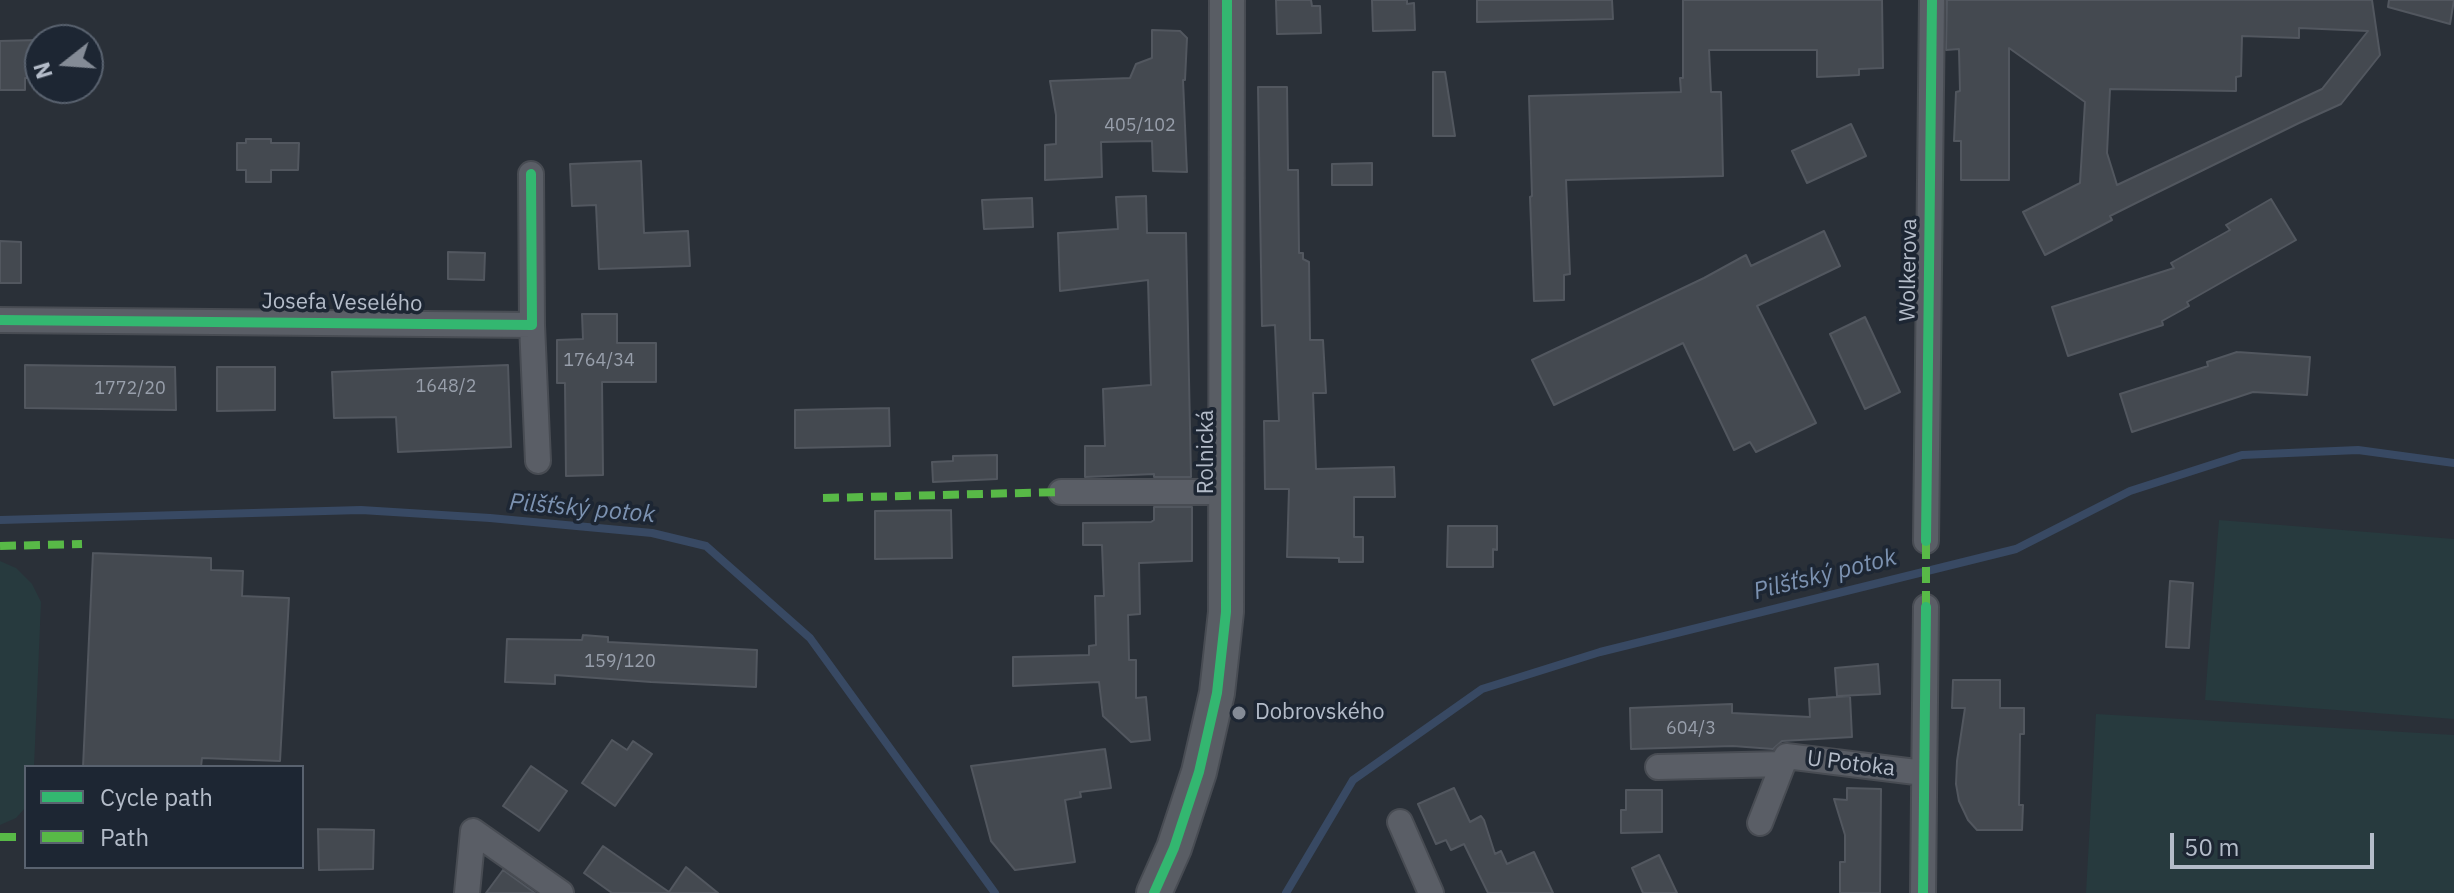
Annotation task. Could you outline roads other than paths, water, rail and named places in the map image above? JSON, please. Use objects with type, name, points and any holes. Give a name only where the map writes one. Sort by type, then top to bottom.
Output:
[{"type":"street","name":"Rolnická","points":[[1154,893],[1174,848],[1199,772],[1217,693],[1226,612],[1227,0]]},
{"type":"street","name":"Wolkerova","points":[[1926,541],[1932,0]]},
{"type":"street","points":[[531,174],[532,325],[538,461]]},
{"type":"street","name":"Josefa Veselého","points":[[0,320],[532,325]]},
{"type":"street","points":[[1061,492],[1227,492]]},
{"type":"street","points":[[1923,893],[1926,607]]},
{"type":"street","name":"U Potoka","points":[[1760,823],[1786,756],[1924,773]]},
{"type":"street","name":"U Potoka","points":[[1658,767],[1783,764]]},
{"type":"street","points":[[1400,822],[1431,893]]},
{"type":"street","points":[[467,893],[473,831],[561,893]]},
{"type":"waterway","name":"Pilšťský potok","points":[[1286,893],[1353,780],[1482,689],[1600,652],[2016,549],[2130,491],[2242,455],[2358,450],[2454,463]]},
{"type":"waterway","name":"Pilšťský potok","points":[[0,520],[361,510],[652,533],[706,546],[810,638],[995,893]]},
{"type":"place","name":"Dobrovského","points":[[1239,713]]}]
